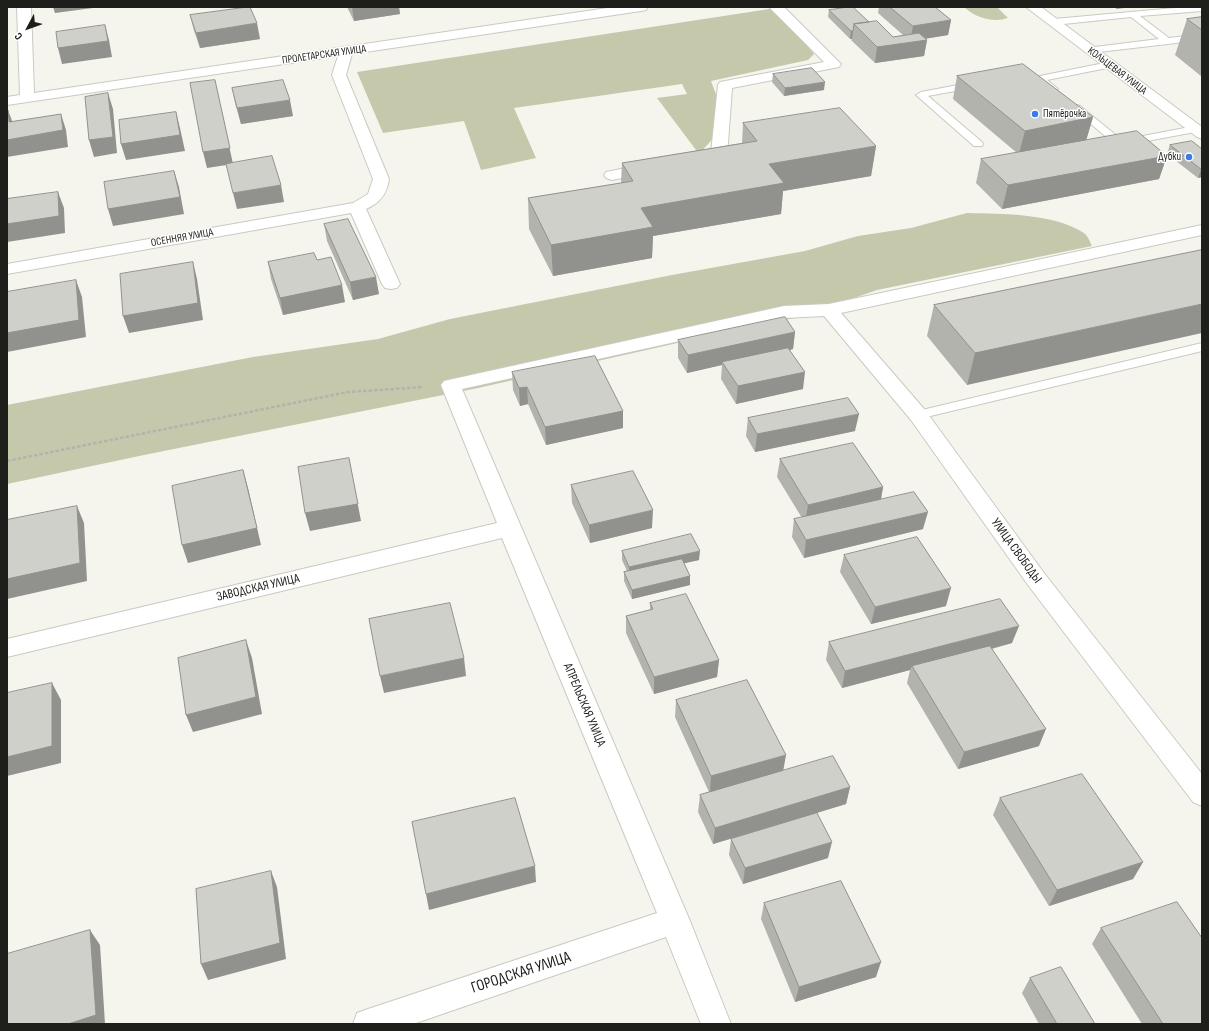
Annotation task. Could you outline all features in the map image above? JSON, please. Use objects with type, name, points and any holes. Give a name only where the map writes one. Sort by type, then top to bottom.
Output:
[{"type":"street","points":[[24,7],[27,98]]},
{"type":"street","name":"ПРОЛЕТАРСКАЯ УЛИЦА","points":[[7,101],[346,52],[641,7]]},
{"type":"street","points":[[689,162],[719,157],[725,85],[834,64],[776,7]]},
{"type":"street","name":"КОЛЬЦЕВАЯ УЛИЦА","points":[[1033,7],[1198,132]]},
{"type":"street","name":"ОСЕННЯЯ УЛИЦА","points":[[7,269],[357,207],[372,200],[380,190],[381,179],[339,74],[346,52]]},
{"type":"street","points":[[612,175],[666,166]]},
{"type":"street","points":[[357,207],[391,284]]},
{"type":"street","points":[[451,385],[784,312],[830,310],[1202,230]]},
{"type":"street","name":"УЛИЦА СВОБОДЫ","points":[[830,310],[918,415],[1036,579],[1202,794]]},
{"type":"street","name":"АПРЕЛЬСКАЯ УЛИЦА","points":[[451,385],[509,528],[675,921],[716,1024]]},
{"type":"street","name":"ЗАВОДСКАЯ УЛИЦА","points":[[7,648],[509,528]]},
{"type":"street","name":"ГОРОДСКАЯ УЛИЦА","points":[[368,1024],[675,921]]},
{"type":"lane","points":[[1054,22],[1202,8]]},
{"type":"lane","points":[[1133,15],[1167,41]]},
{"type":"lane","points":[[1090,50],[1202,37]]},
{"type":"lane","points":[[1058,93],[1036,79],[1109,64]]},
{"type":"lane","points":[[978,144],[921,95],[983,84]]},
{"type":"lane","points":[[1071,103],[1120,143]]},
{"type":"lane","points":[[1105,146],[1198,132]]},
{"type":"lane","points":[[918,415],[1202,347]]},
{"type":"path","points":[[7,461],[348,392],[451,385]]},
{"type":"green space","points":[[964,7],[997,7],[1008,18],[991,20],[979,17]]},
{"type":"green space","points":[[776,8],[814,54],[808,60],[711,81],[723,113],[718,133],[699,154],[657,98],[687,94],[682,84],[514,108],[536,158],[481,170],[464,121],[383,133],[357,72]]},
{"type":"green space","points":[[967,213],[1012,214],[1043,218],[1072,226],[1088,237],[1092,246],[877,290],[800,317],[735,330],[478,388],[7,484],[7,405],[253,357],[378,339],[450,319],[672,275],[805,251],[858,236],[911,228]]},
{"type":"building","points":[[250,7],[257,23],[196,33],[190,15]]},
{"type":"building","points":[[853,7],[869,22],[854,24],[853,31],[851,31],[829,10]]},
{"type":"building","points":[[890,7],[935,7],[951,20],[913,26]]},
{"type":"building","points":[[1202,17],[1202,30],[1187,19]]},
{"type":"building","points":[[877,21],[893,37],[919,33],[927,40],[877,47],[854,24]]},
{"type":"building","points":[[105,25],[108,41],[58,48],[56,32]]},
{"type":"building","points":[[1023,64],[1093,117],[1025,131],[957,76]]},
{"type":"building","points":[[812,68],[825,82],[785,88],[773,74]]},
{"type":"building","points":[[215,80],[230,148],[203,152],[190,83]]},
{"type":"building","points":[[283,80],[290,100],[237,108],[232,88]]},
{"type":"building","points":[[108,93],[113,137],[89,140],[85,97]]},
{"type":"building","points":[[840,108],[876,146],[769,164],[784,183],[641,208],[653,227],[551,245],[528,198],[633,181],[622,163],[757,141],[743,123]]},
{"type":"building","points":[[7,110],[9,122],[61,114],[63,130],[7,140]]},
{"type":"building","points":[[176,112],[180,135],[121,144],[119,120]]},
{"type":"building","points":[[1137,131],[1167,156],[1008,185],[981,159]]},
{"type":"building","points":[[1192,141],[1202,149],[1202,170],[1170,145]]},
{"type":"building","points":[[272,156],[281,185],[233,193],[226,164]]},
{"type":"building","points":[[174,171],[180,197],[108,209],[104,182]]},
{"type":"building","points":[[58,192],[59,216],[7,224],[7,199]]},
{"type":"building","points":[[348,219],[376,277],[350,282],[324,224]]},
{"type":"building","points":[[1202,250],[1202,304],[975,353],[934,305]]},
{"type":"building","points":[[314,253],[317,260],[331,257],[342,285],[280,298],[268,262]]},
{"type":"building","points":[[193,262],[198,303],[123,316],[120,274]]},
{"type":"building","points":[[76,280],[79,320],[7,333],[7,292]]},
{"type":"building","points":[[785,317],[795,332],[688,355],[678,340]]},
{"type":"building","points":[[788,348],[805,372],[738,386],[722,362]]},
{"type":"building","points":[[595,356],[623,411],[545,427],[527,387],[519,388],[512,372]]},
{"type":"building","points":[[848,398],[859,414],[757,434],[748,418]]},
{"type":"building","points":[[853,443],[883,487],[808,505],[780,459]]},
{"type":"building","points":[[349,458],[358,504],[305,513],[298,467]]},
{"type":"building","points":[[243,470],[257,528],[182,545],[172,486]]},
{"type":"building","points":[[633,471],[653,510],[589,525],[571,485]]},
{"type":"building","points":[[914,492],[928,512],[806,540],[794,519]]},
{"type":"building","points":[[77,506],[80,563],[7,579],[7,520]]},
{"type":"building","points":[[691,534],[700,551],[629,567],[622,551]]},
{"type":"building","points":[[917,537],[951,588],[875,607],[844,555]]},
{"type":"building","points":[[682,559],[690,576],[632,590],[624,572]]},
{"type":"building","points":[[686,594],[719,660],[654,677],[626,616],[653,609],[650,603]]},
{"type":"building","points":[[1000,599],[1019,626],[845,671],[829,642]]},
{"type":"building","points":[[450,603],[464,658],[380,676],[369,619]]},
{"type":"building","points":[[246,640],[256,697],[186,715],[178,658]]},
{"type":"building","points":[[990,646],[1046,729],[964,752],[912,666]]},
{"type":"building","points":[[747,680],[786,755],[711,776],[676,700]]},
{"type":"building","points":[[52,683],[52,746],[7,757],[7,693]]},
{"type":"building","points":[[833,756],[850,787],[715,828],[700,795]]},
{"type":"building","points":[[1082,774],[1143,862],[1057,890],[1000,798]]},
{"type":"building","points":[[515,798],[535,866],[426,894],[412,822]]},
{"type":"building","points":[[817,813],[832,842],[745,868],[731,839]]},
{"type":"building","points":[[271,871],[280,943],[201,964],[196,889]]},
{"type":"building","points":[[841,881],[881,962],[799,987],[764,903]]},
{"type":"building","points":[[1177,902],[1202,938],[1202,1024],[1163,1024],[1101,928]]},
{"type":"building","points":[[90,930],[96,1015],[68,1024],[7,1024],[7,954]]},
{"type":"building","points":[[1061,967],[1095,1024],[1057,1024],[1030,978]]},
{"type":"place","name":"Пятёрочка","points":[[1035,114]]},
{"type":"place","name":"Дубки","points":[[1189,157]]}]
